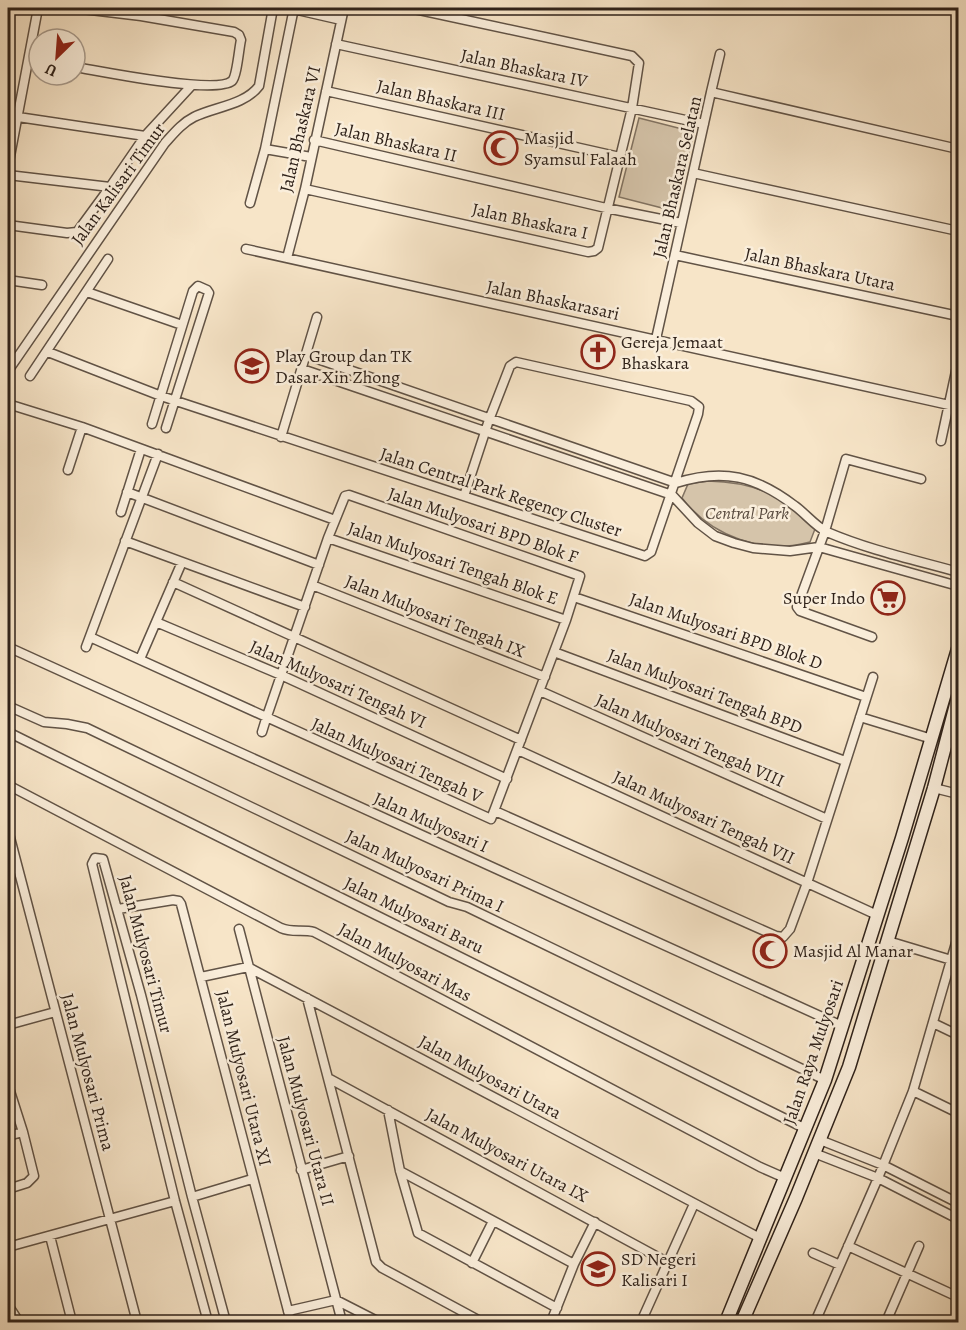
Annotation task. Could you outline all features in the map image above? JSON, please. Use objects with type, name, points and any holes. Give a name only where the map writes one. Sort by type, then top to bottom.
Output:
[{"type":"main road","name":"Jalan Raya Mulyosari","points":[[726,1323],[825,1080],[925,763],[958,649]]},
{"type":"main road","name":"Jalan Raya Mulyosari","points":[[742,1323],[849,1067],[934,788],[958,697]]},
{"type":"main road","points":[[925,763],[940,767]]},
{"type":"main road","points":[[852,996],[870,1002]]},
{"type":"main road","points":[[847,1011],[866,1016]]},
{"type":"street","points":[[35,27],[38,8]]},
{"type":"street","points":[[74,8],[142,12],[234,32],[239,34],[241,40],[232,80],[222,84],[192,85],[87,69]]},
{"type":"street","name":"Jalan Kalisari Timur","points":[[8,371],[165,143],[183,123],[237,101],[259,86],[273,8]]},
{"type":"street","points":[[250,203],[265,149],[293,8],[341,20]]},
{"type":"street","name":"Jalan Bhaskara VI","points":[[287,258],[344,8]]},
{"type":"street","name":"Jalan Bhaskara I","points":[[304,189],[588,252],[598,248],[632,108],[639,63],[632,56],[410,8]]},
{"type":"street","name":"Jalan Bhaskara IV","points":[[336,44],[704,124]]},
{"type":"street","points":[[711,92],[720,54]]},
{"type":"street","points":[[8,167],[27,70]]},
{"type":"street","points":[[8,225],[67,233],[77,232],[145,136],[192,85]]},
{"type":"street","name":"Jalan Bhaskara III","points":[[326,91],[620,157]]},
{"type":"street","name":"Jalan Bhaskara Selatan","points":[[656,339],[711,92],[958,149]]},
{"type":"street","points":[[18,117],[145,136]]},
{"type":"street","name":"Jalan Bhaskara II","points":[[314,140],[606,208],[681,223]]},
{"type":"street","points":[[265,149],[311,157]]},
{"type":"street","points":[[693,173],[958,231]]},
{"type":"street","points":[[8,175],[110,187]]},
{"type":"street","name":"Jalan Bhaskarasari","points":[[246,249],[958,407]]},
{"type":"street","name":"Jalan Bhaskara Utara","points":[[675,255],[958,316]]},
{"type":"street","points":[[30,376],[108,259]]},
{"type":"street","points":[[8,280],[42,285]]},
{"type":"street","points":[[152,424],[194,288],[198,286],[208,290],[209,293],[166,428]]},
{"type":"street","points":[[87,292],[182,325]]},
{"type":"street","points":[[281,437],[317,317]]},
{"type":"street","name":"Jalan Central Park Regency Cluster","points":[[48,352],[161,396],[645,556],[651,552],[672,495],[699,407],[693,402],[517,362],[510,366],[489,420]]},
{"type":"street","points":[[306,355],[676,483],[706,475],[750,480],[774,491],[825,531],[958,572]]},
{"type":"street","points":[[941,441],[958,362]]},
{"type":"street","points":[[302,369],[672,495],[698,523],[715,536],[734,543],[753,548],[790,551],[819,547],[958,586]]},
{"type":"street","points":[[8,404],[82,427],[335,520],[262,732]]},
{"type":"street","points":[[464,496],[489,420]]},
{"type":"street","points":[[68,470],[82,427]]},
{"type":"street","points":[[121,512],[141,448]]},
{"type":"street","points":[[86,647],[158,454]]},
{"type":"street","points":[[872,637],[798,609],[825,531],[843,463],[847,459],[921,478]]},
{"type":"street","points":[[127,492],[319,565]]},
{"type":"street","name":"Jalan Mulyosari BPD Blok F","points":[[335,520],[344,498],[350,495],[579,575],[580,579],[566,620],[495,811]]},
{"type":"street","name":"Jalan Mulyosari Tengah Blok E","points":[[328,538],[566,620]]},
{"type":"street","points":[[125,541],[305,607]]},
{"type":"street","points":[[880,565],[884,551]]},
{"type":"street","points":[[140,659],[182,562]]},
{"type":"street","points":[[173,582],[521,740]]},
{"type":"street","name":"Jalan Mulyosari Tengah IX","points":[[312,585],[545,677]]},
{"type":"street","name":"Jalan Mulyosari BPD Blok D","points":[[574,597],[866,697]]},
{"type":"street","name":"Jalan Mulyosari Tengah VI","points":[[156,622],[281,675],[507,779]]},
{"type":"street","name":"Jalan Mulyosari Tengah V","points":[[90,637],[489,819],[495,811],[778,937],[788,934],[807,883]]},
{"type":"street","name":"Jalan Mulyosari I","points":[[8,647],[842,1026]]},
{"type":"street","name":"Jalan Mulyosari Tengah BPD","points":[[554,652],[845,761]]},
{"type":"street","points":[[807,883],[873,677]]},
{"type":"street","name":"Jalan Mulyosari Tengah VIII","points":[[540,691],[827,819]]},
{"type":"street","name":"Jalan Mulyosari Prima I","points":[[8,706],[45,722],[87,728],[449,902],[467,907],[825,1080]]},
{"type":"street","points":[[860,717],[932,739]]},
{"type":"street","name":"Jalan Mulyosari Baru","points":[[8,732],[806,1129]]},
{"type":"street","name":"Jalan Mulyosari Tengah VII","points":[[518,750],[877,915]]},
{"type":"street","name":"Jalan Mulyosari Mas","points":[[8,785],[281,928],[288,931],[314,932],[785,1178]]},
{"type":"street","points":[[934,788],[958,794]]},
{"type":"street","name":"Jalan Mulyosari Prima","points":[[8,830],[137,1323]]},
{"type":"street","name":"Jalan Mulyosari Timur","points":[[208,1323],[175,1202],[92,864],[95,858],[103,859],[118,909],[226,1323]]},
{"type":"street","name":"Jalan Mulyosari Utara XI","points":[[118,909],[179,901],[291,1323]]},
{"type":"street","name":"Jalan Mulyosari Utara II","points":[[239,928],[342,1323]]},
{"type":"street","points":[[815,1323],[913,1091],[933,1023],[955,961],[958,936]]},
{"type":"street","points":[[888,941],[955,961]]},
{"type":"street","points":[[201,977],[248,967]]},
{"type":"street","name":"Jalan Mulyosari Utara","points":[[248,967],[760,1238]]},
{"type":"street","points":[[126,999],[141,995]]},
{"type":"street","points":[[308,998],[377,1264],[483,1323]]},
{"type":"street","points":[[8,1025],[55,1012]]},
{"type":"street","points":[[933,1023],[958,1035]]},
{"type":"street","name":"Jalan Mulyosari Utara IX","points":[[330,1079],[667,1262]]},
{"type":"street","points":[[8,1085],[34,1176],[27,1183],[8,1189]]},
{"type":"street","points":[[913,1091],[958,1113]]},
{"type":"street","points":[[388,1110],[400,1171],[418,1233],[557,1308]]},
{"type":"street","points":[[8,1136],[23,1132]]},
{"type":"street","points":[[820,1140],[883,1165],[958,1203]]},
{"type":"street","points":[[814,1153],[878,1178],[958,1220]]},
{"type":"street","points":[[301,1170],[349,1156]]},
{"type":"street","points":[[400,1171],[574,1264]]},
{"type":"street","points":[[192,1197],[252,1179]]},
{"type":"street","points":[[8,1247],[175,1202]]},
{"type":"street","points":[[641,1323],[694,1204]]},
{"type":"street","points":[[472,1263],[494,1221]]},
{"type":"street","points":[[551,1323],[574,1264],[595,1222]]},
{"type":"street","points":[[50,1236],[72,1323]]},
{"type":"street","points":[[848,1246],[958,1297]]},
{"type":"street","points":[[886,1323],[919,1246]]},
{"type":"street","points":[[813,1253],[840,1265]]},
{"type":"street","points":[[288,1311],[336,1300],[379,1323]]},
{"type":"street","points":[[8,1305],[19,1323]]},
{"type":"street","points":[[205,1310],[222,1305]]},
{"type":"green space","points":[[639,118],[694,132],[674,211],[619,197]]},
{"type":"green space","name":"Central Park","points":[[708,481],[740,484],[779,499],[815,529],[810,542],[774,546],[756,544],[723,532],[708,523],[682,498],[688,484]]},
{"type":"place","name":"Masjid Syamsul Falaah","points":[[501,148]]},
{"type":"place","name":"Gereja Jemaat Bhaskara","points":[[598,352]]},
{"type":"place","name":"Play Group dan TK Dasar Xin Zhong","points":[[252,366]]},
{"type":"place","name":"Super Indo","points":[[888,598]]},
{"type":"place","name":"Masjid Al Manar","points":[[770,951]]},
{"type":"place","name":"SD Negeri Kalisari I","points":[[598,1269]]}]
